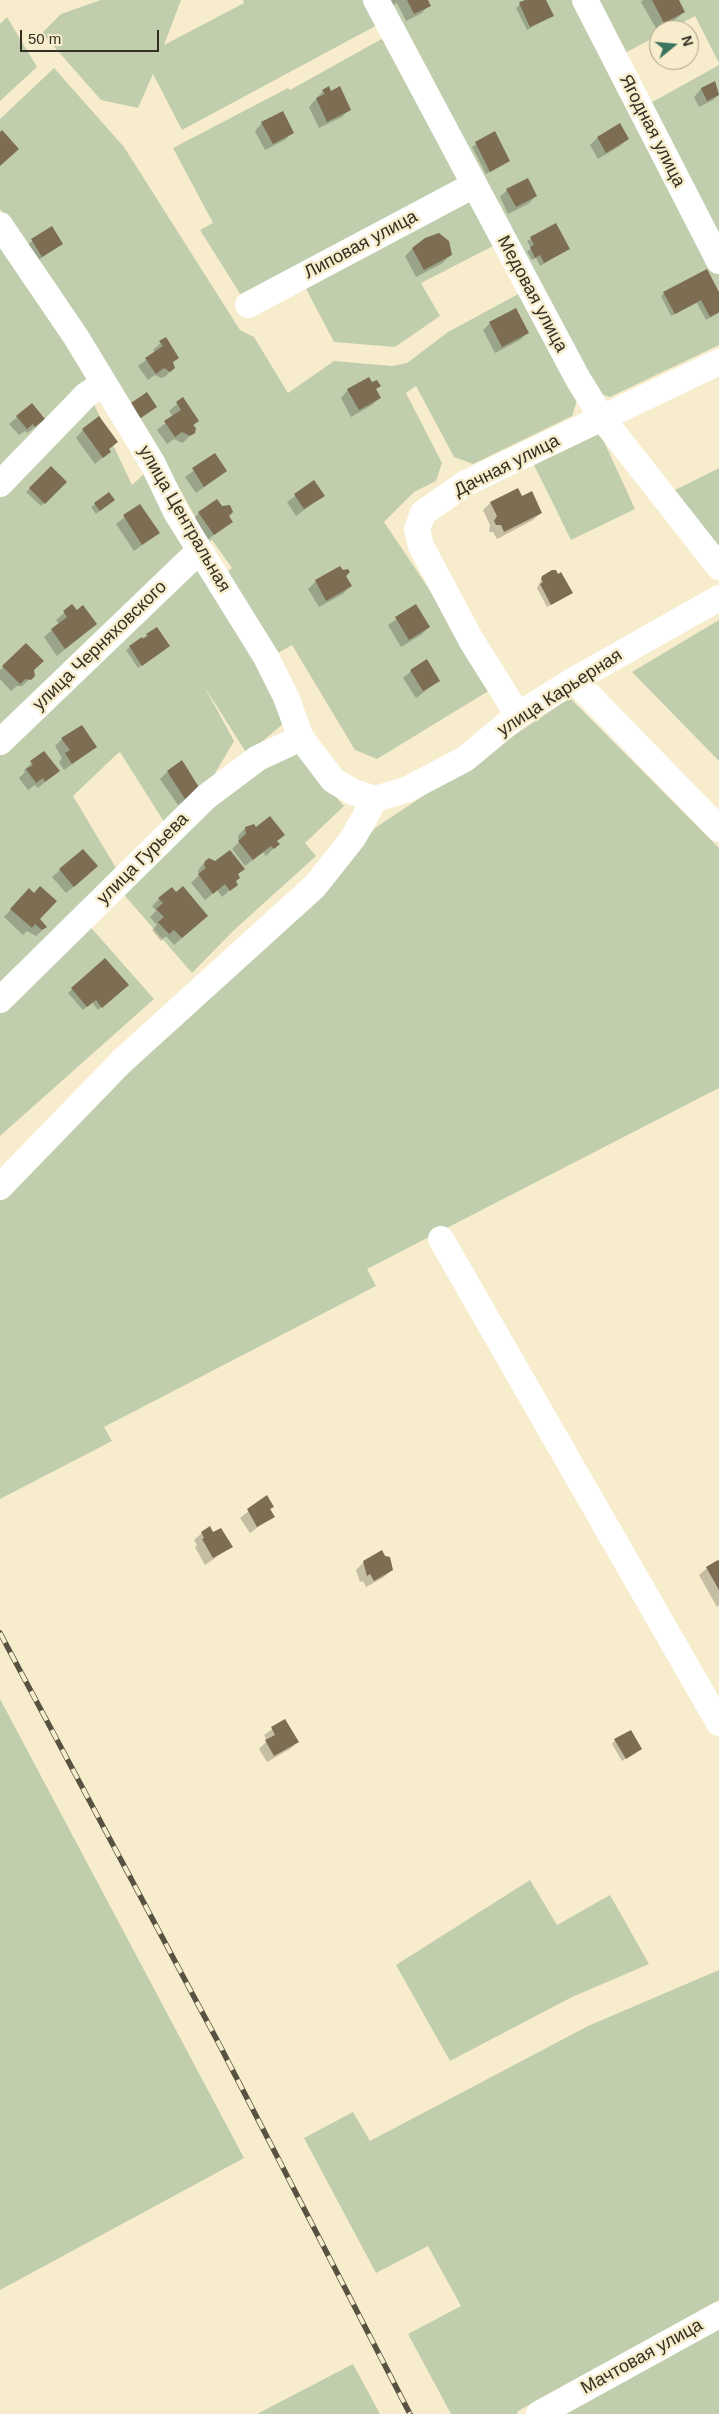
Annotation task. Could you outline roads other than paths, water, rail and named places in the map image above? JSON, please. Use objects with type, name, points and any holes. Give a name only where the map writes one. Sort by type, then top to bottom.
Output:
[{"type":"street","name":"Медовая улица","points":[[376,0],[578,380],[602,418],[719,568]]},
{"type":"street","name":"Ягодная улица","points":[[584,0],[719,261]]},
{"type":"street","name":"Липовая улица","points":[[248,305],[474,185]]},
{"type":"street","name":"улица Центральная","points":[[0,225],[50,296],[153,464],[176,512],[266,657],[286,697],[301,738],[333,780],[353,792],[375,799]]},
{"type":"street","name":"Дачная улица","points":[[518,715],[471,640],[421,546],[417,529],[423,513],[466,483],[719,362]]},
{"type":"street","points":[[0,484],[86,395],[104,383]]},
{"type":"street","name":"улица Черняховского","points":[[0,742],[200,551]]},
{"type":"street","name":"улица Карьерная","points":[[375,799],[406,790],[466,759],[518,715],[574,680],[719,598]]},
{"type":"street","points":[[574,680],[719,829]]},
{"type":"street","name":"улица Гурьева","points":[[0,1000],[206,796],[258,758],[301,738]]},
{"type":"street","points":[[0,1187],[122,1061],[315,886],[353,838],[375,799]]},
{"type":"street","points":[[441,1239],[719,1723]]},
{"type":"street","name":"Мачтовая улица","points":[[539,2414],[719,2315]]},
{"type":"railway","points":[[0,1633],[217,2040],[410,2414]]}]
